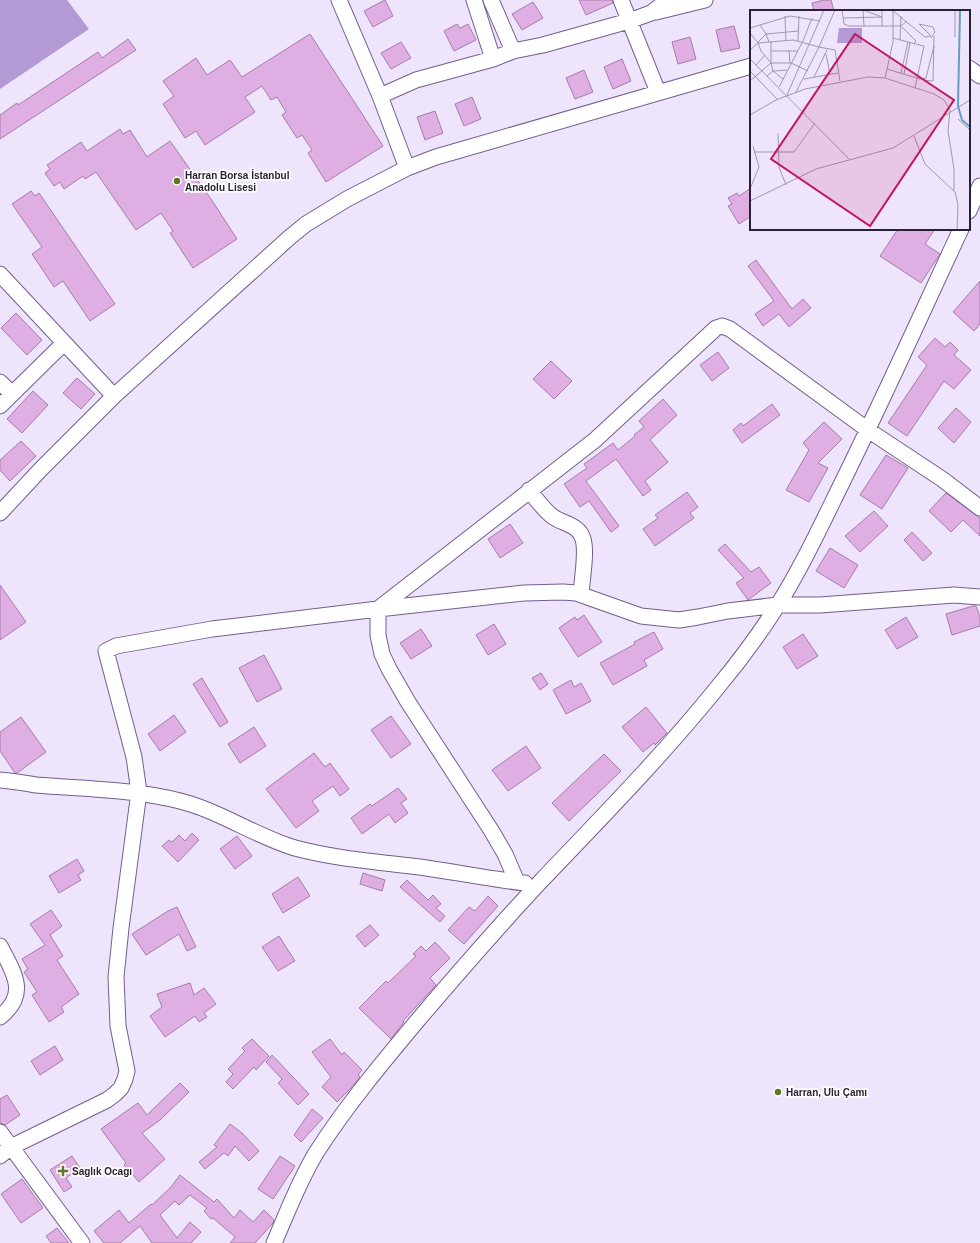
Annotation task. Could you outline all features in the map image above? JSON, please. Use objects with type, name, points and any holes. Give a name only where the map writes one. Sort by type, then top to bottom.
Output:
[{"type":"street","points":[[339,0],[380,96],[407,168]]},
{"type":"street","points":[[474,0],[493,59]]},
{"type":"street","points":[[491,0],[513,51]]},
{"type":"street","points":[[621,0],[658,92]]},
{"type":"street","points":[[651,13],[668,0]]},
{"type":"street","points":[[380,96],[416,80],[493,59],[513,51],[543,45],[629,21],[651,13],[705,0]]},
{"type":"street","points":[[0,513],[41,469],[114,396],[290,237],[306,224],[347,199],[407,168],[436,157],[750,66]]},
{"type":"street","points":[[970,69],[980,76]]},
{"type":"street","points":[[970,209],[980,186]]},
{"type":"street","points":[[274,1243],[305,1174],[316,1154],[382,1063],[444,989],[683,729],[745,652],[778,605],[806,554],[868,430],[961,230]]},
{"type":"street","points":[[0,274],[114,396]]},
{"type":"street","points":[[378,609],[595,440],[716,328],[722,326],[730,329],[868,430],[942,479],[980,508]]},
{"type":"street","points":[[0,406],[64,343]]},
{"type":"street","points":[[0,382],[12,394]]},
{"type":"street","points":[[530,490],[544,509],[553,518],[573,526],[583,537],[585,546],[581,594]]},
{"type":"street","points":[[5,1151],[107,1100],[115,1094],[125,1079],[126,1066],[118,1026],[116,977],[139,792],[134,757],[106,651],[116,646],[212,630],[378,609],[524,593],[563,592],[581,594],[641,616],[679,620],[728,611],[778,605],[820,605],[954,596],[980,597]]},
{"type":"street","points":[[378,609],[378,635],[382,654],[389,669],[408,702],[491,830],[505,854],[517,882]]},
{"type":"street","points":[[0,780],[35,785],[139,792],[204,808],[270,839],[295,848],[350,859],[538,885]]},
{"type":"street","points":[[0,946],[12,968],[17,993],[15,1002],[9,1010],[0,1017]]},
{"type":"street","points":[[0,1132],[5,1151],[82,1243]]},
{"type":"shaded area","points":[[0,0],[67,0],[89,29],[0,89]]},
{"type":"building","points":[[385,0],[393,16],[373,27],[364,11]]},
{"type":"building","points":[[579,0],[612,0],[613,3],[586,15]]},
{"type":"building","points":[[831,0],[834,10],[814,10],[812,3]]},
{"type":"building","points":[[533,2],[543,18],[522,30],[512,14]]},
{"type":"building","points":[[457,24],[460,28],[468,24],[476,40],[454,51],[444,31]]},
{"type":"building","points":[[734,26],[740,48],[721,52],[716,30]]},
{"type":"building","points":[[310,34],[383,146],[326,182],[308,153],[312,150],[302,135],[297,138],[282,115],[286,112],[277,97],[271,100],[262,86],[245,97],[255,112],[205,145],[196,131],[185,138],[163,104],[174,96],[163,81],[196,58],[207,75],[230,60],[242,77]]},
{"type":"building","points":[[690,37],[696,59],[678,64],[672,42]]},
{"type":"building","points":[[128,39],[136,50],[0,139],[0,115],[17,103],[18,105],[98,52],[102,58]]},
{"type":"building","points":[[401,42],[411,58],[391,69],[381,53]]},
{"type":"building","points":[[622,59],[631,81],[613,89],[604,67]]},
{"type":"building","points":[[584,70],[593,92],[575,99],[566,78]]},
{"type":"building","points":[[472,97],[481,119],[464,126],[455,104]]},
{"type":"building","points":[[435,111],[443,133],[425,140],[417,117]]},
{"type":"building","points":[[120,129],[123,134],[130,130],[147,157],[170,141],[237,239],[193,268],[170,233],[173,231],[161,213],[136,230],[96,172],[85,179],[83,176],[64,189],[60,182],[54,186],[45,173],[50,169],[47,165],[81,142],[87,151]]},
{"type":"building","points":[[750,189],[750,217],[739,224],[728,206],[732,204],[728,198],[737,193],[739,196]]},
{"type":"building","points":[[31,191],[35,196],[39,193],[115,304],[90,321],[63,281],[54,287],[32,254],[42,247],[12,204]]},
{"type":"building","points":[[897,230],[934,230],[925,244],[940,254],[921,283],[880,256]]},
{"type":"building","points":[[756,260],[792,309],[803,299],[811,308],[789,327],[779,314],[763,326],[755,314],[774,301],[748,266]]},
{"type":"building","points":[[980,281],[980,324],[974,331],[953,312]]},
{"type":"building","points":[[16,313],[42,340],[27,355],[1,328]]},
{"type":"building","points":[[935,338],[945,347],[950,342],[958,350],[954,355],[971,370],[954,389],[944,381],[907,436],[888,423],[927,365],[918,357]]},
{"type":"building","points":[[718,352],[729,368],[712,381],[700,365]]},
{"type":"building","points":[[551,361],[572,381],[554,399],[533,379]]},
{"type":"building","points":[[77,378],[95,394],[81,409],[63,393]]},
{"type":"building","points":[[33,391],[48,405],[22,433],[7,419]]},
{"type":"building","points":[[663,399],[677,415],[650,440],[668,462],[645,481],[651,490],[643,496],[616,459],[586,481],[619,526],[611,532],[589,501],[580,507],[564,484],[587,468],[584,464],[613,443],[618,450],[635,436],[634,435],[644,427],[639,421]]},
{"type":"building","points":[[772,404],[780,415],[742,443],[733,430],[741,423],[743,426]]},
{"type":"building","points":[[956,408],[971,422],[954,443],[938,428]]},
{"type":"building","points":[[824,422],[842,439],[818,463],[828,468],[809,502],[786,490],[809,450],[803,443]]},
{"type":"building","points":[[21,441],[36,456],[10,481],[0,470],[0,460]]},
{"type":"building","points":[[886,455],[908,468],[882,509],[860,495]]},
{"type":"building","points":[[687,492],[698,507],[690,513],[694,518],[655,546],[643,529],[658,518],[655,515]]},
{"type":"building","points":[[946,493],[980,518],[980,536],[963,520],[951,532],[929,511]]},
{"type":"building","points":[[874,511],[888,526],[860,552],[845,536]]},
{"type":"building","points":[[510,524],[523,543],[500,558],[488,539]]},
{"type":"building","points":[[912,532],[932,553],[923,561],[904,540]]},
{"type":"building","points":[[725,544],[751,572],[759,567],[771,583],[748,600],[736,583],[744,578],[718,550]]},
{"type":"building","points":[[830,548],[858,565],[844,588],[816,571]]},
{"type":"building","points":[[0,585],[26,622],[0,640]]},
{"type":"building","points":[[976,606],[980,617],[980,626],[952,635],[946,614]]},
{"type":"building","points":[[584,615],[602,642],[578,657],[559,628],[575,617],[577,620]]},
{"type":"building","points":[[906,617],[918,637],[897,649],[885,630]]},
{"type":"building","points":[[494,624],[506,644],[488,655],[476,635]]},
{"type":"building","points":[[421,629],[432,646],[411,659],[400,643]]},
{"type":"building","points":[[654,632],[663,649],[644,660],[647,666],[613,685],[600,663],[635,644],[634,642]]},
{"type":"building","points":[[803,634],[818,656],[797,669],[783,647]]},
{"type":"building","points":[[264,655],[282,689],[257,702],[239,668]]},
{"type":"building","points":[[541,673],[548,684],[540,690],[532,678]]},
{"type":"building","points":[[202,678],[228,722],[220,727],[193,684]]},
{"type":"building","points":[[571,680],[574,687],[581,683],[591,701],[566,714],[553,690]]},
{"type":"building","points":[[646,707],[667,733],[655,745],[654,743],[643,752],[622,727]]},
{"type":"building","points":[[174,715],[186,732],[160,751],[148,734]]},
{"type":"building","points":[[391,716],[411,744],[391,758],[371,730]]},
{"type":"building","points":[[21,717],[46,752],[15,773],[0,751],[0,732]]},
{"type":"building","points":[[254,727],[266,746],[240,763],[228,744]]},
{"type":"building","points":[[526,746],[541,768],[508,791],[492,770]]},
{"type":"building","points":[[314,753],[325,767],[330,763],[349,789],[340,796],[333,786],[312,801],[319,811],[296,828],[266,789]]},
{"type":"building","points":[[604,754],[621,771],[569,821],[552,803]]},
{"type":"building","points":[[398,788],[407,799],[401,803],[408,813],[395,823],[389,814],[362,834],[351,818],[370,804],[372,806]]},
{"type":"building","points":[[192,833],[199,840],[178,862],[162,846],[169,840],[172,842],[179,835],[185,841]]},
{"type":"building","points":[[237,836],[252,856],[235,869],[220,849]]},
{"type":"building","points":[[77,859],[84,871],[78,875],[81,880],[59,893],[49,876]]},
{"type":"building","points":[[363,873],[385,880],[382,891],[360,884]]},
{"type":"building","points":[[298,877],[310,896],[283,913],[272,894]]},
{"type":"building","points":[[407,880],[428,900],[433,895],[441,904],[436,908],[445,916],[440,922],[400,887]]},
{"type":"building","points":[[488,896],[498,906],[464,944],[448,930],[469,907],[475,911]]},
{"type":"building","points":[[177,907],[196,947],[187,951],[179,934],[146,955],[132,934],[168,911]]},
{"type":"building","points":[[51,910],[62,926],[50,935],[63,956],[57,960],[79,994],[61,1007],[64,1012],[49,1022],[32,995],[37,992],[24,972],[28,969],[22,959],[45,945],[30,924]]},
{"type":"building","points":[[370,925],[379,935],[365,947],[356,936]]},
{"type":"building","points":[[279,936],[295,961],[278,971],[262,947]]},
{"type":"building","points":[[435,942],[450,958],[430,978],[436,985],[403,1021],[404,1022],[391,1039],[359,1008],[386,981],[388,983],[416,956],[413,954],[421,946],[426,951]]},
{"type":"building","points":[[190,983],[194,995],[204,988],[216,1004],[204,1013],[207,1017],[199,1022],[195,1016],[165,1037],[150,1016],[162,1007],[157,994]]},
{"type":"building","points":[[252,1039],[269,1056],[256,1070],[254,1067],[233,1089],[226,1082],[233,1074],[228,1069],[245,1051],[242,1048]]},
{"type":"building","points":[[330,1039],[342,1055],[344,1052],[362,1070],[358,1075],[360,1077],[337,1102],[322,1087],[331,1077],[312,1052]]},
{"type":"building","points":[[55,1046],[63,1060],[40,1075],[31,1061]]},
{"type":"building","points":[[272,1055],[309,1094],[298,1105],[278,1083],[282,1079],[266,1062]]},
{"type":"building","points":[[180,1083],[189,1092],[160,1120],[142,1133],[165,1159],[139,1182],[124,1165],[126,1163],[101,1129],[138,1103],[147,1115]]},
{"type":"building","points":[[7,1095],[20,1115],[5,1125],[0,1123],[0,1099]]},
{"type":"building","points":[[312,1109],[323,1118],[301,1142],[294,1135]]},
{"type":"building","points":[[230,1124],[242,1133],[259,1151],[249,1161],[235,1146],[228,1156],[224,1153],[205,1169],[199,1162],[217,1147],[214,1145]]},
{"type":"building","points":[[72,1156],[80,1168],[66,1178],[72,1187],[64,1192],[50,1170]]},
{"type":"building","points":[[280,1156],[295,1166],[273,1199],[258,1189]]},
{"type":"building","points":[[180,1175],[214,1202],[217,1199],[234,1218],[240,1210],[253,1222],[264,1210],[274,1220],[273,1223],[255,1243],[230,1243],[235,1237],[213,1218],[211,1219],[204,1211],[207,1208],[190,1195],[179,1205],[175,1201],[160,1215],[177,1238],[190,1222],[201,1232],[191,1243],[152,1243],[140,1226],[120,1243],[104,1243],[94,1231],[119,1210],[129,1223],[151,1204],[152,1205],[171,1187]]},
{"type":"building","points":[[22,1179],[43,1208],[21,1223],[1,1194]]},
{"type":"building","points":[[57,1228],[69,1243],[51,1243],[46,1236]]},
{"type":"place","name":"Harran Borsa İstanbul Anadolu Lisesi","points":[[177,181]]},
{"type":"place","name":"Harran, Ulu Çamı","points":[[778,1092]]},
{"type":"place","name":"Saglık Ocagı","points":[[63,1171]]}]
